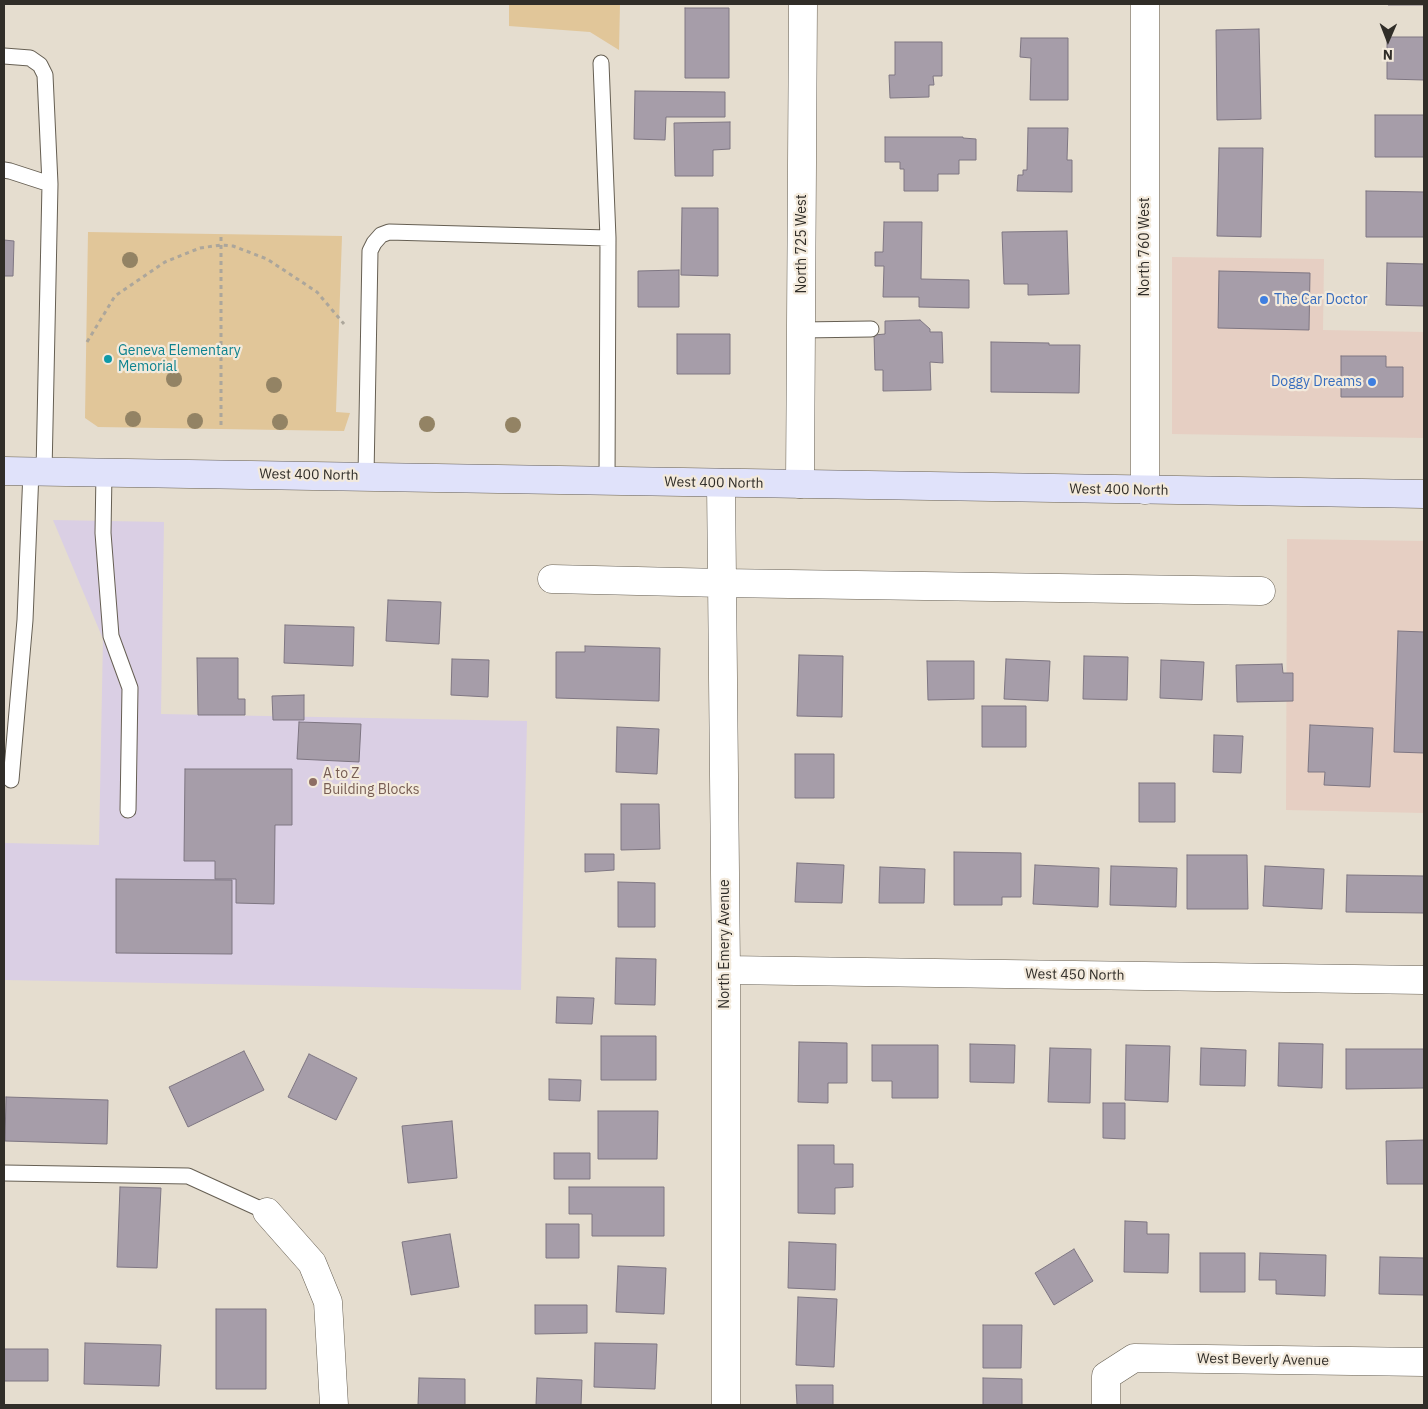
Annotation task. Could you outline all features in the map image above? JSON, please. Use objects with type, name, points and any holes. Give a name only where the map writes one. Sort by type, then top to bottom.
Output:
[{"type":"main road","name":"West 400 North","points":[[4,471],[1424,494]]},
{"type":"street","name":"North 725 West","points":[[800,484],[803,4]]},
{"type":"street","name":"North 760 West","points":[[1144,490],[1145,4]]},
{"type":"street","name":"North Emery Avenue","points":[[721,483],[726,970],[726,1405]]},
{"type":"street","points":[[552,579],[1261,591]]},
{"type":"street","name":"West 450 North","points":[[726,970],[1424,980]]},
{"type":"street","points":[[267,1212],[312,1263],[328,1302],[334,1405]]},
{"type":"street","name":"West Beverly Avenue","points":[[1106,1405],[1106,1376],[1134,1358],[1424,1362]]},
{"type":"lane","points":[[4,56],[30,58],[40,65],[45,75],[50,184],[37,472],[11,780]]},
{"type":"lane","points":[[601,63],[608,238],[607,481]]},
{"type":"lane","points":[[4,170],[10,170],[50,184]]},
{"type":"lane","points":[[366,476],[370,251],[381,235],[389,232],[608,238]]},
{"type":"lane","points":[[801,330],[870,329]]},
{"type":"lane","points":[[104,472],[103,538],[111,636],[130,688],[128,810]]},
{"type":"lane","points":[[4,1173],[188,1176],[267,1212]]},
{"type":"path","points":[[221,234],[221,425]]},
{"type":"path","points":[[87,342],[115,296],[165,262],[200,248],[222,245],[233,246],[267,259],[317,292],[345,326]]},
{"type":"shaded area","points":[[509,4],[620,4],[619,50],[590,32],[509,26]]},
{"type":"shaded area","points":[[88,232],[342,236],[336,412],[350,413],[344,431],[98,427],[85,418]]},
{"type":"shaded area","points":[[1172,257],[1324,259],[1323,330],[1424,332],[1424,438],[1172,434]]},
{"type":"shaded area","name":"A to Z Building Blocks","points":[[53,520],[164,522],[161,714],[527,721],[521,990],[4,980],[4,843],[99,845],[103,639]]},
{"type":"shaded area","points":[[1287,539],[1424,541],[1424,813],[1286,810]]},
{"type":"building","points":[[1424,4],[1424,5],[1388,5]]},
{"type":"building","points":[[685,8],[729,8],[729,78],[685,78]]},
{"type":"building","points":[[1259,29],[1261,119],[1217,120],[1216,30]]},
{"type":"building","points":[[1387,37],[1424,37],[1424,80],[1387,79]]},
{"type":"building","points":[[1021,38],[1068,38],[1068,100],[1030,100],[1031,58],[1020,57]]},
{"type":"building","points":[[895,42],[942,42],[942,76],[933,76],[934,85],[929,85],[929,97],[890,98],[889,75],[895,75]]},
{"type":"building","points":[[635,91],[725,92],[725,117],[666,117],[665,140],[634,139]]},
{"type":"building","points":[[1375,115],[1424,115],[1424,157],[1375,157]]},
{"type":"building","points":[[730,122],[730,149],[713,150],[713,176],[675,176],[674,123]]},
{"type":"building","points":[[1028,128],[1068,128],[1067,160],[1072,160],[1072,192],[1017,191],[1018,175],[1023,175],[1023,170],[1027,170]]},
{"type":"building","points":[[885,137],[963,137],[976,139],[976,160],[959,160],[959,174],[938,174],[938,191],[904,191],[904,169],[900,169],[900,162],[885,162]]},
{"type":"building","points":[[1219,148],[1263,148],[1261,237],[1217,236]]},
{"type":"building","points":[[1366,191],[1424,192],[1424,237],[1366,237]]},
{"type":"building","points":[[682,208],[718,208],[718,276],[681,275]]},
{"type":"building","points":[[884,222],[922,222],[921,279],[969,280],[969,308],[919,307],[919,297],[883,297],[884,266],[875,266],[875,252],[883,252]]},
{"type":"building","points":[[1067,231],[1069,294],[1028,295],[1028,284],[1004,284],[1002,232]]},
{"type":"building","points":[[4,240],[14,241],[13,276],[4,276]]},
{"type":"building","points":[[1387,263],[1424,264],[1424,306],[1386,305]]},
{"type":"building","points":[[679,270],[679,307],[638,307],[638,271]]},
{"type":"building","name":"The Car Doctor","points":[[1219,271],[1310,273],[1309,330],[1218,328]]},
{"type":"building","points":[[920,320],[930,329],[930,332],[942,332],[943,363],[930,362],[931,390],[883,391],[883,370],[875,370],[874,335],[885,334],[885,321]]},
{"type":"building","points":[[677,334],[730,334],[730,374],[677,374]]},
{"type":"building","points":[[991,342],[1080,345],[1079,393],[991,392]]},
{"type":"building","name":"Doggy Dreams","points":[[1341,356],[1386,356],[1386,367],[1403,367],[1403,397],[1341,397]]},
{"type":"building","points":[[388,600],[441,602],[439,644],[386,641]]},
{"type":"building","points":[[285,625],[354,627],[353,666],[284,663]]},
{"type":"building","points":[[1398,631],[1424,632],[1424,753],[1394,752]]},
{"type":"building","points":[[585,646],[660,648],[659,701],[556,698],[556,652],[585,652]]},
{"type":"building","points":[[799,655],[843,656],[842,717],[797,716]]},
{"type":"building","points":[[1084,656],[1128,657],[1127,700],[1083,699]]},
{"type":"building","points":[[197,658],[238,658],[238,699],[245,699],[245,715],[198,715]]},
{"type":"building","points":[[452,659],[489,660],[488,697],[451,695]]},
{"type":"building","points":[[1006,659],[1050,661],[1048,701],[1004,699]]},
{"type":"building","points":[[1161,660],[1204,662],[1202,700],[1160,698]]},
{"type":"building","points":[[927,661],[974,661],[974,699],[928,700]]},
{"type":"building","points":[[1282,664],[1283,673],[1293,673],[1293,701],[1237,702],[1236,665]]},
{"type":"building","points":[[304,695],[304,720],[273,720],[272,696]]},
{"type":"building","points":[[982,706],[1026,706],[1026,747],[982,747]]},
{"type":"building","points":[[299,722],[361,724],[359,762],[297,759]]},
{"type":"building","points":[[1310,725],[1373,728],[1370,787],[1324,785],[1325,772],[1308,772]]},
{"type":"building","points":[[617,727],[659,729],[657,774],[616,772]]},
{"type":"building","points":[[1214,735],[1243,736],[1241,773],[1213,772]]},
{"type":"building","points":[[795,754],[834,754],[834,798],[795,798]]},
{"type":"building","points":[[185,769],[292,769],[292,825],[275,825],[274,904],[236,903],[236,879],[215,879],[215,861],[184,861]]},
{"type":"building","points":[[1139,783],[1175,783],[1175,822],[1139,822]]},
{"type":"building","points":[[621,804],[659,804],[660,849],[621,850]]},
{"type":"building","points":[[954,852],[1021,853],[1021,897],[1002,897],[1002,905],[954,905]]},
{"type":"building","points":[[585,854],[614,854],[614,870],[585,872]]},
{"type":"building","points":[[1187,855],[1247,855],[1248,909],[1187,909]]},
{"type":"building","points":[[797,863],[844,865],[842,903],[795,902]]},
{"type":"building","points":[[1035,865],[1099,868],[1098,907],[1033,904]]},
{"type":"building","points":[[1111,866],[1177,868],[1176,907],[1110,905]]},
{"type":"building","points":[[1265,866],[1324,869],[1322,909],[1263,906]]},
{"type":"building","points":[[880,867],[925,869],[924,903],[879,903]]},
{"type":"building","points":[[1347,875],[1424,876],[1424,913],[1346,912]]},
{"type":"building","points":[[116,879],[232,880],[232,954],[116,953]]},
{"type":"building","points":[[618,882],[655,883],[655,927],[618,927]]},
{"type":"building","points":[[616,958],[656,959],[655,1005],[615,1004]]},
{"type":"building","points":[[557,997],[594,998],[592,1024],[556,1023]]},
{"type":"building","points":[[601,1036],[656,1036],[656,1080],[601,1080]]},
{"type":"building","points":[[799,1042],[847,1043],[847,1083],[828,1083],[828,1103],[798,1102]]},
{"type":"building","points":[[1279,1043],[1323,1044],[1322,1088],[1278,1086]]},
{"type":"building","points":[[970,1044],[1015,1045],[1014,1083],[970,1082]]},
{"type":"building","points":[[872,1045],[938,1045],[938,1098],[892,1098],[892,1081],[872,1081]]},
{"type":"building","points":[[1126,1045],[1170,1046],[1168,1102],[1125,1100]]},
{"type":"building","points":[[1050,1048],[1091,1049],[1090,1103],[1048,1102]]},
{"type":"building","points":[[1201,1048],[1246,1050],[1245,1086],[1200,1085]]},
{"type":"building","points":[[1346,1049],[1424,1049],[1424,1088],[1346,1089]]},
{"type":"building","points":[[244,1051],[264,1090],[188,1127],[169,1087]]},
{"type":"building","points":[[309,1054],[357,1078],[336,1120],[288,1097]]},
{"type":"building","points":[[549,1079],[581,1080],[580,1101],[549,1100]]},
{"type":"building","points":[[6,1097],[108,1100],[107,1144],[5,1141]]},
{"type":"building","points":[[1103,1103],[1125,1103],[1125,1139],[1103,1138]]},
{"type":"building","points":[[598,1111],[658,1111],[657,1159],[598,1159]]},
{"type":"building","points":[[452,1121],[457,1178],[408,1183],[402,1126]]},
{"type":"building","points":[[1424,1140],[1424,1184],[1387,1184],[1386,1141]]},
{"type":"building","points":[[798,1145],[834,1145],[834,1164],[853,1164],[853,1187],[835,1188],[835,1214],[798,1213]]},
{"type":"building","points":[[554,1153],[590,1153],[590,1179],[554,1179]]},
{"type":"building","points":[[120,1187],[161,1188],[157,1268],[117,1267]]},
{"type":"building","points":[[569,1187],[664,1187],[664,1236],[592,1236],[592,1214],[569,1214]]},
{"type":"building","points":[[1125,1221],[1147,1222],[1147,1234],[1169,1234],[1168,1273],[1124,1272]]},
{"type":"building","points":[[546,1224],[579,1224],[579,1258],[546,1258]]},
{"type":"building","points":[[450,1234],[459,1287],[411,1295],[402,1242]]},
{"type":"building","points":[[789,1242],[836,1244],[835,1290],[788,1288]]},
{"type":"building","points":[[1074,1249],[1093,1281],[1054,1305],[1035,1273]]},
{"type":"building","points":[[1200,1253],[1245,1253],[1245,1292],[1200,1292]]},
{"type":"building","points":[[1260,1253],[1326,1255],[1325,1296],[1276,1294],[1276,1280],[1259,1280]]},
{"type":"building","points":[[1380,1257],[1424,1258],[1424,1295],[1379,1294]]},
{"type":"building","points":[[618,1266],[666,1268],[664,1314],[616,1312]]},
{"type":"building","points":[[798,1297],[837,1299],[834,1367],[796,1365]]},
{"type":"building","points":[[535,1305],[587,1305],[587,1333],[535,1334]]},
{"type":"building","points":[[216,1309],[266,1309],[266,1389],[216,1389]]},
{"type":"building","points":[[983,1325],[1022,1325],[1021,1368],[983,1368]]},
{"type":"building","points":[[85,1343],[161,1345],[159,1386],[84,1384]]},
{"type":"building","points":[[595,1343],[657,1344],[655,1389],[594,1387]]},
{"type":"building","points":[[4,1349],[48,1349],[48,1381],[4,1381]]},
{"type":"building","points":[[419,1378],[465,1379],[465,1405],[418,1405]]},
{"type":"building","points":[[537,1378],[582,1380],[581,1405],[536,1405]]},
{"type":"building","points":[[983,1378],[1022,1379],[1022,1405],[983,1405]]},
{"type":"building","points":[[796,1385],[833,1385],[833,1405],[797,1405]]},
{"type":"place","name":"The Car Doctor","points":[[1264,300]]},
{"type":"place","name":"Geneva Elementary Memorial","points":[[108,359]]},
{"type":"place","name":"Doggy Dreams","points":[[1372,382]]},
{"type":"place","name":"A to Z Building Blocks","points":[[313,782]]}]
